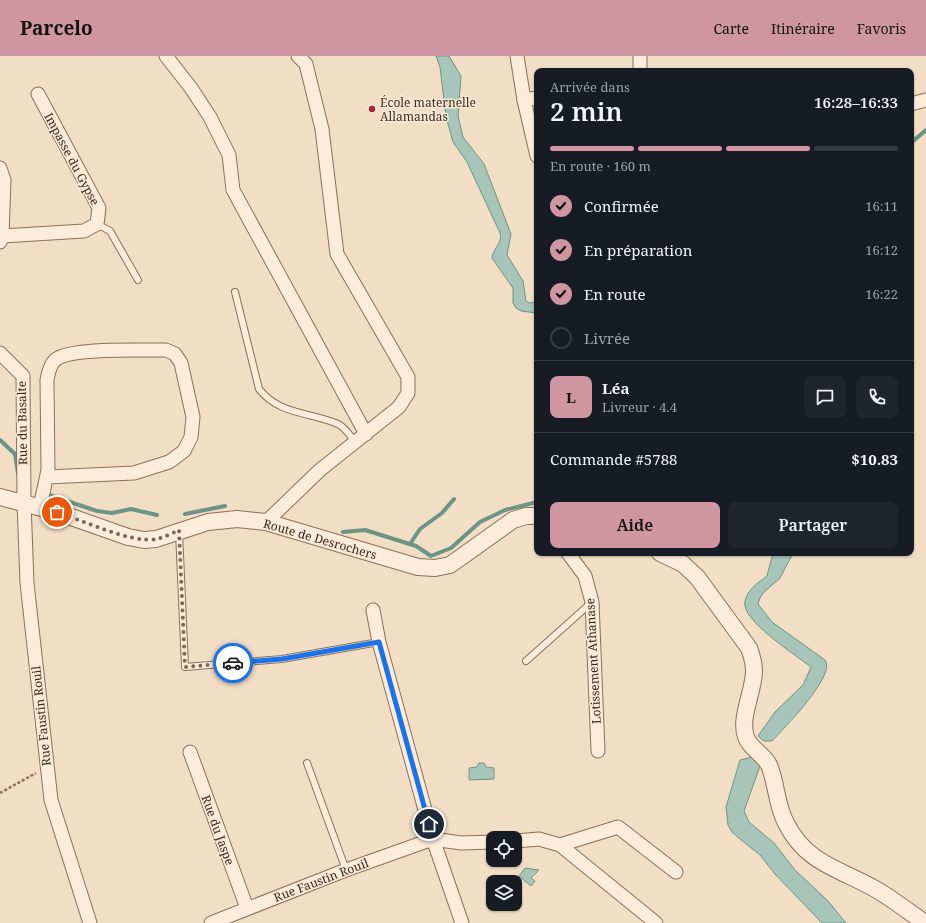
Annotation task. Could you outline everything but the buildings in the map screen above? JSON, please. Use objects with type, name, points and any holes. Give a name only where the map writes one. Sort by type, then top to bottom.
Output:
[{"type":"street","points":[[166,56],[191,88],[210,117],[229,155],[233,190],[366,434]]},
{"type":"street","points":[[266,522],[320,470],[400,407],[408,393],[408,377],[337,254],[322,130],[306,64],[298,56]]},
{"type":"street","points":[[517,56],[530,99],[534,132]]},
{"type":"street","points":[[640,56],[640,68]]},
{"type":"street","name":"Impasse du Gypse","points":[[1,239],[84,231],[97,224],[99,208],[38,94]]},
{"type":"street","points":[[914,103],[926,100]]},
{"type":"street","points":[[0,168],[4,180],[1,239]]},
{"type":"street","points":[[40,507],[47,477],[47,380],[49,371],[55,360],[70,353],[166,350],[175,354],[181,363],[193,417],[191,437],[184,451],[169,462],[134,473],[47,477]]},
{"type":"street","name":"Rue du Basalte","points":[[0,353],[23,376],[24,502]]},
{"type":"street","name":"Route de Desrochers","points":[[0,497],[24,502],[128,537],[144,540],[156,539],[179,530],[208,522],[237,519],[266,522],[406,564],[418,567],[435,568],[450,565],[513,520],[526,516],[534,516]]},
{"type":"street","name":"Rue Faustin Rouil","points":[[24,502],[27,583],[50,800],[90,923]]},
{"type":"street","name":"Lotissement Athanase","points":[[570,556],[585,576],[592,602],[598,751]]},
{"type":"street","points":[[666,556],[683,564],[697,577],[749,648],[754,661],[754,673],[745,725],[745,736],[749,743],[768,763],[780,810],[786,825],[802,848],[817,860],[877,890],[925,923]]},
{"type":"street","points":[[373,610],[379,642],[433,839],[462,923]]},
{"type":"street","name":"Rue du Jaspe","points":[[190,752],[247,908]]},
{"type":"street","points":[[560,845],[618,827],[676,872]]},
{"type":"street","points":[[433,839],[461,843],[486,842]]},
{"type":"street","name":"Rue Faustin Rouil","points":[[211,923],[346,870],[433,839]]},
{"type":"street","points":[[522,840],[539,839],[560,845],[656,923]]},
{"type":"lane","points":[[97,224],[110,231],[138,280]]},
{"type":"lane","points":[[235,292],[259,389],[265,397],[274,404],[294,412],[340,424],[355,443]]},
{"type":"lane","points":[[179,530],[185,667],[282,659],[379,642]]},
{"type":"lane","points":[[526,660],[592,602]]},
{"type":"lane","points":[[307,763],[346,870]]},
{"type":"path","points":[[0,793],[47,767]]},
{"type":"shaded area","points":[[436,56],[449,56],[461,76],[458,116],[463,137],[484,164],[511,234],[507,255],[523,281],[526,301],[529,303],[534,302],[534,313],[521,311],[516,308],[513,303],[513,288],[492,258],[501,237],[500,233],[467,162],[453,142],[446,117],[440,67]]},
{"type":"shaded area","points":[[772,556],[791,556],[780,578],[764,592],[758,604],[772,622],[825,660],[827,667],[823,677],[807,702],[772,741],[764,741],[758,736],[775,712],[803,685],[811,667],[770,637],[751,618],[746,609],[745,601],[748,593],[767,576]]},
{"type":"shaded area","points":[[753,757],[760,766],[744,811],[749,822],[774,843],[795,870],[828,901],[846,923],[822,923],[775,874],[760,855],[732,832],[728,825],[726,807],[740,760]]},
{"type":"shaded area","points":[[479,763],[484,763],[486,767],[494,768],[494,779],[469,780],[469,768],[477,767]]},
{"type":"shaded area","points":[[525,868],[539,870],[531,878],[535,881],[531,886],[522,878],[522,875],[520,875]]},
{"type":"waterway","points":[[914,140],[926,130]]},
{"type":"waterway","points":[[0,440],[15,454],[18,473]]},
{"type":"waterway","points":[[49,495],[97,511],[112,513],[131,509],[157,515]]},
{"type":"waterway","points":[[410,544],[420,529],[442,513],[454,499]]},
{"type":"waterway","points":[[343,532],[365,530],[416,546],[431,556],[451,548],[480,522],[505,510],[534,503]]},
{"type":"waterway","points":[[185,514],[225,506]]},
{"type":"way so far","points":[[57,512],[128,537],[144,540],[156,539],[179,530],[185,667],[233,663]]},
{"type":"place","name":"École maternelle Allamandas","points":[[372,109]]},
{"type":"route","points":[[233,663],[282,659],[379,642],[429,824]]}]
